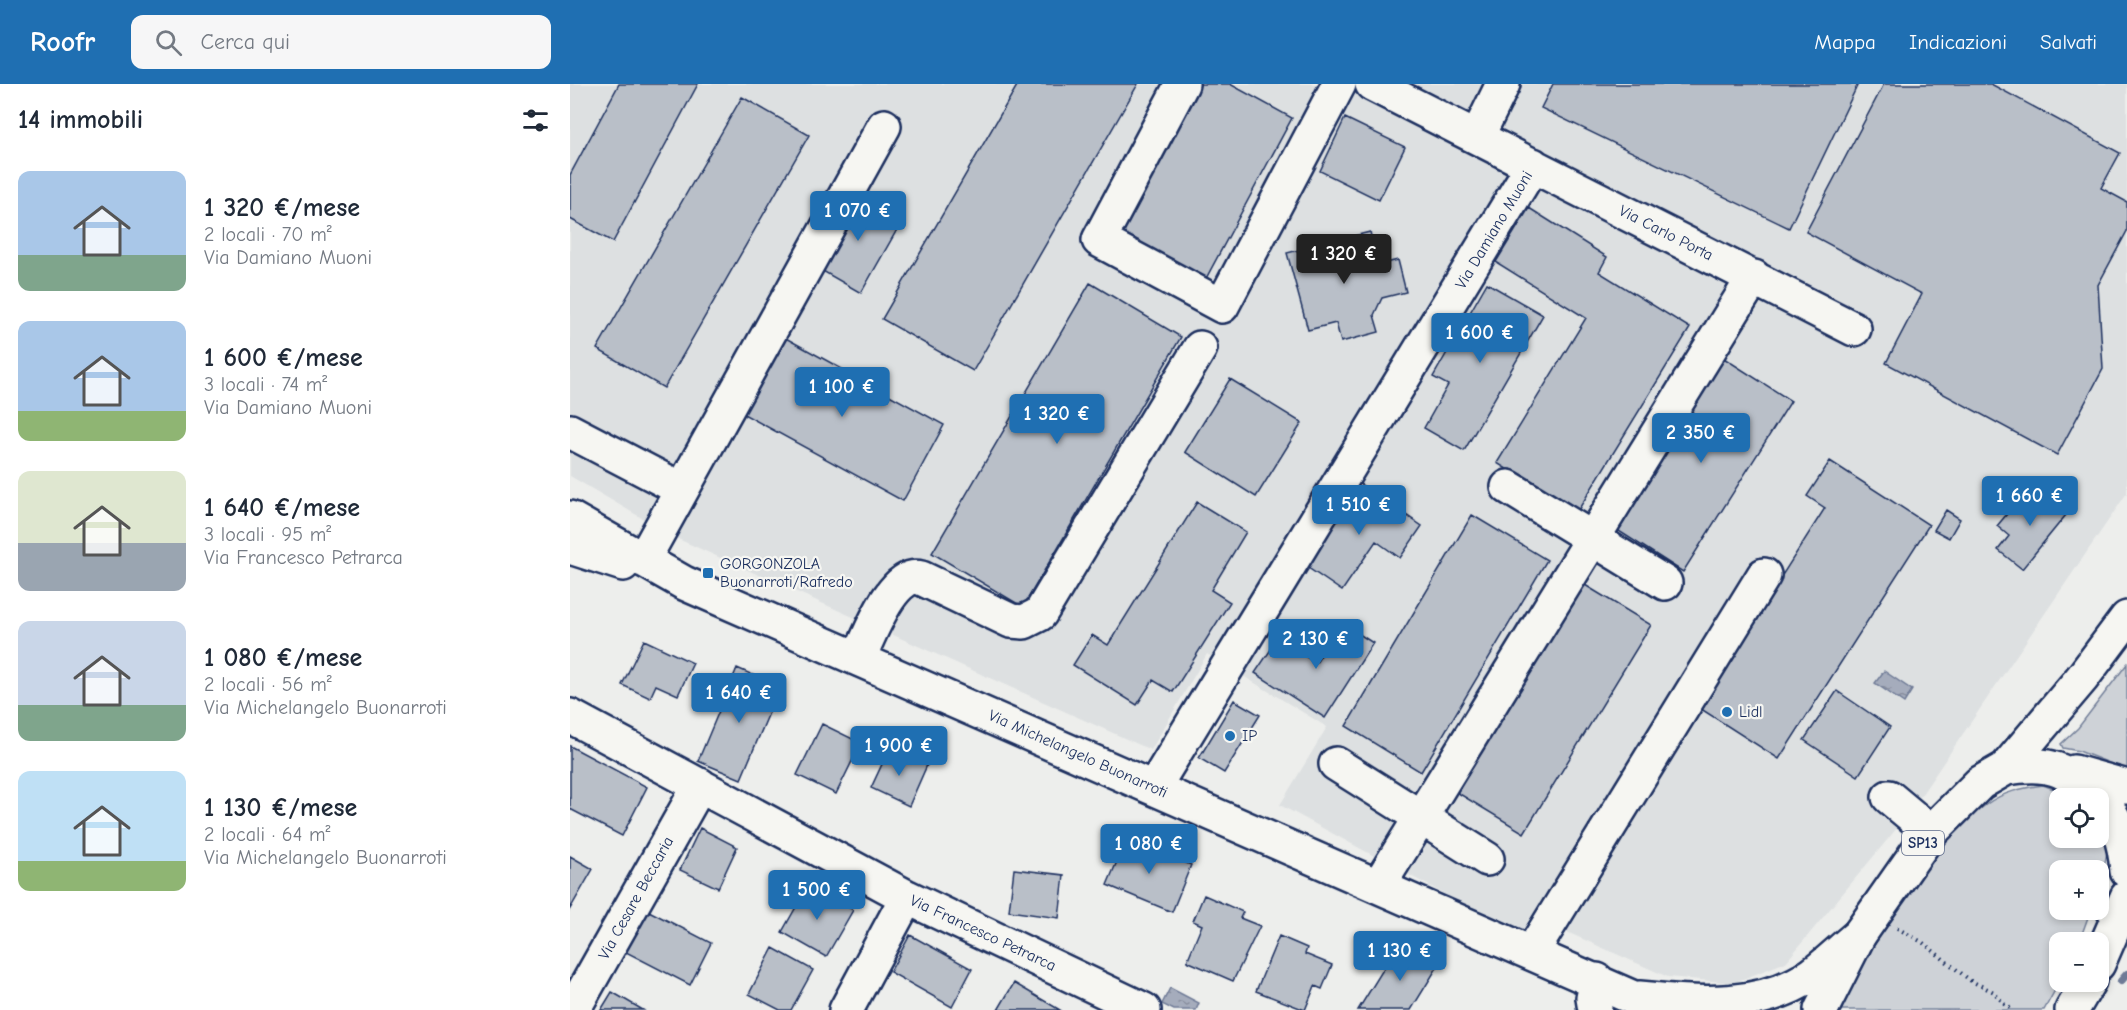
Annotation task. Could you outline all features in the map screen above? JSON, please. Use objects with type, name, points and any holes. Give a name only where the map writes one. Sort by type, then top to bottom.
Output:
[{"type":"street","points":[[1182,84],[1100,240],[1222,306],[1340,84]]},
{"type":"street","name":"Via Carlo Porta","points":[[1372,84],[1854,328]]},
{"type":"street","points":[[1477,137],[1503,84]]},
{"type":"street","points":[[643,560],[884,126]]},
{"type":"street","name":"Via Damiano Muoni","points":[[1154,787],[1533,165]]},
{"type":"street","points":[[1379,885],[1754,277]]},
{"type":"street","points":[[858,659],[891,593],[899,584],[911,577],[921,578],[1011,621],[1024,622],[1040,614],[1200,348]]},
{"type":"street","points":[[570,432],[681,489]]},
{"type":"street","points":[[1508,487],[1665,583]]},
{"type":"street","name":"Via Michelangelo Buonarroti","points":[[570,518],[684,584]]},
{"type":"street","name":"Via Michelangelo Buonarroti","points":[[570,547],[684,584],[1379,885],[1532,952],[1596,995],[1649,1004],[1712,1004],[1745,1001],[1772,994],[1814,973],[1866,924]]},
{"type":"street","points":[[1532,952],[1764,575]]},
{"type":"street","name":"SP13","points":[[1821,1010],[1866,924],[1931,832],[1980,783],[2006,768],[2082,678],[2127,618]]},
{"type":"street","name":"Via Francesco Petrarca","points":[[570,716],[907,897],[1126,1006]]},
{"type":"street","points":[[1336,764],[1487,859]]},
{"type":"street","name":"SP13","points":[[2006,768],[2032,764],[2055,767]]},
{"type":"street","points":[[2055,767],[2127,787]]},
{"type":"street","points":[[2055,767],[2084,788]]},
{"type":"street","name":"Via Cesare Beccaria","points":[[573,1010],[700,785]]},
{"type":"street","points":[[1889,797],[1931,832]]},
{"type":"street","points":[[2109,811],[2116,820],[2126,852],[2127,871]]},
{"type":"street","points":[[846,1010],[907,897]]},
{"type":"street","points":[[2109,940],[2127,897]]},
{"type":"street","points":[[2109,953],[2127,933]]},
{"type":"path","points":[[1866,924],[1922,942],[1971,981],[1994,992],[2004,1004],[2013,1010]]},
{"type":"shaded area","points":[[570,84],[2127,84],[2127,493],[1907,816],[1786,962],[1733,983],[1668,977],[1531,916],[1520,935],[1280,805],[1327,727],[1207,654],[1151,750],[676,538],[570,476]]},
{"type":"shaded area","points":[[2127,664],[2127,770],[2079,751],[2063,748],[2061,744],[2078,728]]},
{"type":"shaded area","points":[[2043,785],[2051,788],[2049,788],[2049,848],[2106,848],[2107,853],[2106,860],[2049,860],[2049,920],[2087,920],[2083,932],[2049,932],[2049,992],[2054,992],[2044,1010],[1834,1010],[1864,954],[1899,898],[1940,846],[1963,823],[1993,800]]},
{"type":"water","points":[[1884,671],[1912,690],[1904,703],[1875,683]]},
{"type":"water","points":[[1170,988],[1199,1003],[1196,1010],[1174,1010],[1162,1004]]},
{"type":"building","points":[[619,84],[698,84],[613,242],[570,219],[570,175]]},
{"type":"building","points":[[1018,84],[1138,84],[973,371],[882,319]]},
{"type":"building","points":[[1187,84],[1230,84],[1292,118],[1203,284],[1108,233]]},
{"type":"building","points":[[1553,84],[1858,84],[1789,228],[1541,108]]},
{"type":"building","points":[[1884,84],[1991,84],[2120,153],[2101,188],[2127,202],[2127,231],[2098,285],[2103,369],[2057,455],[1886,363],[1922,294],[1806,232]]},
{"type":"building","points":[[742,97],[809,135],[664,388],[597,349]]},
{"type":"building","points":[[1345,118],[1405,147],[1379,200],[1320,171]]},
{"type":"building","points":[[856,192],[903,219],[861,293],[814,266]]},
{"type":"building","points":[[1529,208],[1607,257],[1599,272],[1690,328],[1577,512],[1497,463],[1586,318],[1496,262]]},
{"type":"building","points":[[1370,232],[1378,265],[1398,260],[1406,292],[1382,298],[1374,315],[1379,332],[1341,342],[1336,323],[1308,330],[1287,253]]},
{"type":"building","points":[[1090,283],[1181,337],[1023,607],[932,553]]},
{"type":"building","points":[[1487,283],[1543,315],[1464,451],[1424,428],[1448,385],[1433,377]]},
{"type":"building","points":[[782,336],[944,425],[903,501],[740,412]]},
{"type":"building","points":[[1719,355],[1791,401],[1683,572],[1611,526]]},
{"type":"building","points":[[1230,379],[1302,423],[1256,497],[1185,452]]},
{"type":"building","points":[[1830,461],[1929,525],[1779,759],[1698,707],[1825,508],[1807,496]]},
{"type":"building","points":[[1356,481],[1422,526],[1400,558],[1376,541],[1342,591],[1301,563]]},
{"type":"building","points":[[2044,490],[2070,510],[2022,569],[1998,550],[2009,536],[1997,526],[2022,496],[2032,505]]},
{"type":"building","points":[[1197,502],[1246,532],[1211,590],[1230,602],[1173,692],[1153,680],[1137,705],[1073,665],[1092,635],[1108,645]]},
{"type":"building","points":[[1946,510],[1960,519],[1949,538],[1934,530]]},
{"type":"building","points":[[1472,515],[1547,560],[1421,772],[1346,726]]},
{"type":"building","points":[[1580,582],[1651,625],[1524,833],[1453,790]]},
{"type":"building","points":[[1342,623],[1373,643],[1325,718],[1255,673],[1278,639],[1316,663]]},
{"type":"building","points":[[644,640],[693,663],[678,695],[656,685],[650,698],[622,685]]},
{"type":"building","points":[[737,668],[780,687],[741,779],[698,761]]},
{"type":"building","points":[[1837,691],[1890,727],[1858,776],[1804,740]]},
{"type":"building","name":"IP","points":[[1234,700],[1260,715],[1224,773],[1199,758]]},
{"type":"building","points":[[822,724],[861,743],[836,794],[797,775]]},
{"type":"building","points":[[570,746],[647,787],[622,836],[570,809]]},
{"type":"building","points":[[890,747],[927,765],[909,806],[871,788]]},
{"type":"building","points":[[700,828],[737,847],[718,888],[680,870]]},
{"type":"building","points":[[1127,838],[1191,865],[1172,912],[1107,885]]},
{"type":"building","points":[[570,856],[593,869],[570,909]]},
{"type":"building","points":[[1014,869],[1064,875],[1059,918],[1009,911]]},
{"type":"building","points":[[809,884],[853,910],[826,957],[782,932]]},
{"type":"building","points":[[1204,895],[1243,912],[1240,918],[1260,926],[1233,981],[1187,961],[1202,925],[1193,921]]},
{"type":"building","points":[[645,909],[711,943],[690,985],[624,951]]},
{"type":"building","points":[[910,935],[972,969],[952,1007],[890,972]]},
{"type":"building","points":[[1279,936],[1307,948],[1305,954],[1332,965],[1322,989],[1315,986],[1305,1010],[1256,991]]},
{"type":"building","points":[[1400,942],[1438,966],[1411,1010],[1358,1010]]},
{"type":"building","points":[[773,948],[813,970],[791,1010],[780,1010],[749,994]]},
{"type":"building","points":[[1014,983],[1060,1010],[998,1010]]},
{"type":"building","points":[[612,992],[643,1010],[601,1010]]},
{"type":"waterway","points":[[2121,981],[2127,974]]},
{"type":"place","name":"GORGONZOLA Buonarroti/Rafredo","points":[[708,573]]},
{"type":"place","name":"Lidl","points":[[1727,712]]},
{"type":"place","name":"IP","points":[[1230,736]]}]
